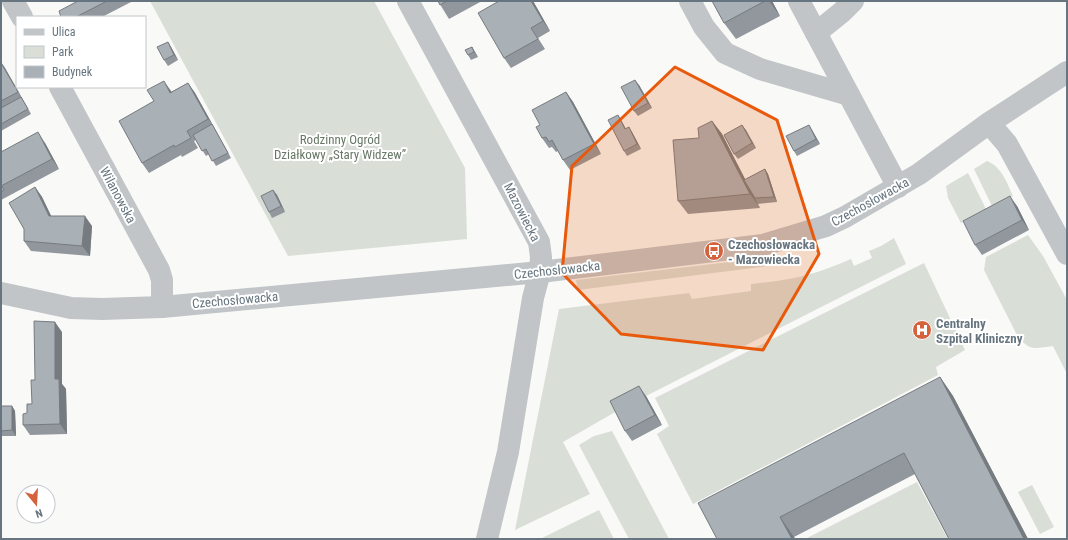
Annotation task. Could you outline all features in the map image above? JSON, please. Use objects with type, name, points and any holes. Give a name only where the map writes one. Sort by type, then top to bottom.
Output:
[{"type":"street","points":[[13,1],[21,16]]},
{"type":"street","name":"Mazowiecka","points":[[408,1],[539,242],[541,257],[540,272],[534,298],[508,452],[487,539]]},
{"type":"street","points":[[690,1],[704,26],[725,52],[760,69],[849,95]]},
{"type":"street","points":[[799,1],[898,187]]},
{"type":"street","points":[[816,33],[853,1]]},
{"type":"street","name":"Czechosłowacka","points":[[1,293],[71,308],[102,309],[162,307],[540,272],[763,245],[826,226],[898,187],[919,174],[989,123],[1067,72]]},
{"type":"street","name":"Wilanowska","points":[[61,88],[159,270],[162,280],[162,307]]},
{"type":"street","points":[[989,123],[1007,144],[1067,254]]},
{"type":"highlighted area","points":[[675,67],[777,120],[819,254],[763,350],[621,334],[562,273],[572,166]]},
{"type":"green space","name":"Rodzinny Ogród Działkowy „Stary Widzew”","points":[[150,1],[374,1],[465,168],[467,239],[288,256]]},
{"type":"green space","points":[[987,161],[997,167],[1000,171],[1013,196],[992,206],[974,169]]},
{"type":"green space","points":[[968,173],[986,209],[961,223],[948,198],[946,186]]},
{"type":"green space","points":[[1028,235],[1043,256],[1067,300],[1067,374],[1053,346],[1037,348],[1030,347],[1022,342],[1018,337],[984,270],[986,257]]},
{"type":"green space","points":[[894,238],[906,264],[617,411],[563,442],[590,494],[515,530],[559,309],[689,293],[692,299],[751,291],[751,284],[786,280],[807,275],[851,259],[854,266],[872,258],[869,251]]},
{"type":"green space","points":[[781,256],[782,264],[578,290],[576,280]]},
{"type":"green space","points":[[924,263],[965,350],[936,367],[938,375],[693,504],[657,434],[669,426],[655,398]]},
{"type":"green space","points":[[612,431],[669,539],[629,539],[579,445],[594,436]]},
{"type":"green space","points":[[917,482],[948,539],[805,539]]},
{"type":"green space","points":[[1032,485],[1054,527],[1040,534],[1018,492]]},
{"type":"green space","points":[[599,510],[614,539],[540,539]]},
{"type":"building","points":[[78,1],[107,1],[78,16],[61,16],[59,11]]},
{"type":"building","points":[[438,1],[447,1],[440,5]]},
{"type":"building","points":[[499,1],[531,1],[543,21],[531,28],[538,39],[504,58],[478,13]]},
{"type":"building","points":[[712,1],[765,1],[724,23]]},
{"type":"building","points":[[168,42],[174,55],[164,60],[157,47]]},
{"type":"building","points":[[472,47],[474,52],[468,55],[465,50]]},
{"type":"building","points":[[1,63],[18,92],[1,101]]},
{"type":"building","points":[[635,80],[648,103],[634,111],[621,87]]},
{"type":"building","points":[[164,81],[170,93],[188,83],[208,119],[187,131],[191,138],[175,147],[174,145],[142,163],[119,121],[154,101],[147,90]]},
{"type":"building","points":[[566,92],[594,144],[563,160],[552,140],[549,142],[546,137],[542,138],[536,127],[540,125],[532,110]]},
{"type":"building","points":[[21,97],[28,109],[1,124],[1,108]]},
{"type":"building","points":[[618,115],[625,129],[629,127],[637,144],[624,151],[608,120]]},
{"type":"building","points":[[712,121],[750,194],[678,201],[673,140],[699,138],[698,128]]},
{"type":"building","points":[[212,124],[228,153],[212,161],[206,149],[202,151],[193,135]]},
{"type":"building","points":[[742,125],[752,143],[734,154],[724,135]]},
{"type":"building","points":[[809,125],[816,139],[794,151],[786,136]]},
{"type":"building","points":[[38,132],[52,159],[1,186],[1,152]]},
{"type":"building","points":[[765,169],[774,197],[755,198],[744,180]]},
{"type":"building","points":[[1,185],[4,190],[1,192]]},
{"type":"building","points":[[35,187],[49,216],[85,216],[82,246],[24,241],[24,229],[9,203]]},
{"type":"building","points":[[273,190],[281,206],[269,212],[261,196]]},
{"type":"building","points":[[1010,196],[1022,220],[975,245],[963,221]]},
{"type":"building","points":[[34,321],[55,322],[55,379],[59,379],[60,424],[23,425],[23,414],[27,413],[27,404],[32,404],[31,380],[35,380]]},
{"type":"building","points":[[940,377],[1024,539],[949,539],[904,453],[780,517],[792,539],[717,539],[698,503]]},
{"type":"building","points":[[639,386],[655,415],[625,431],[610,401]]},
{"type":"building","points":[[1,406],[12,406],[12,430],[1,431]]},
{"type":"place","name":"Czechosłowacka - Mazowiecka","points":[[714,251]]},
{"type":"place","name":"Centralny Szpital Kliniczny","points":[[922,330]]}]
